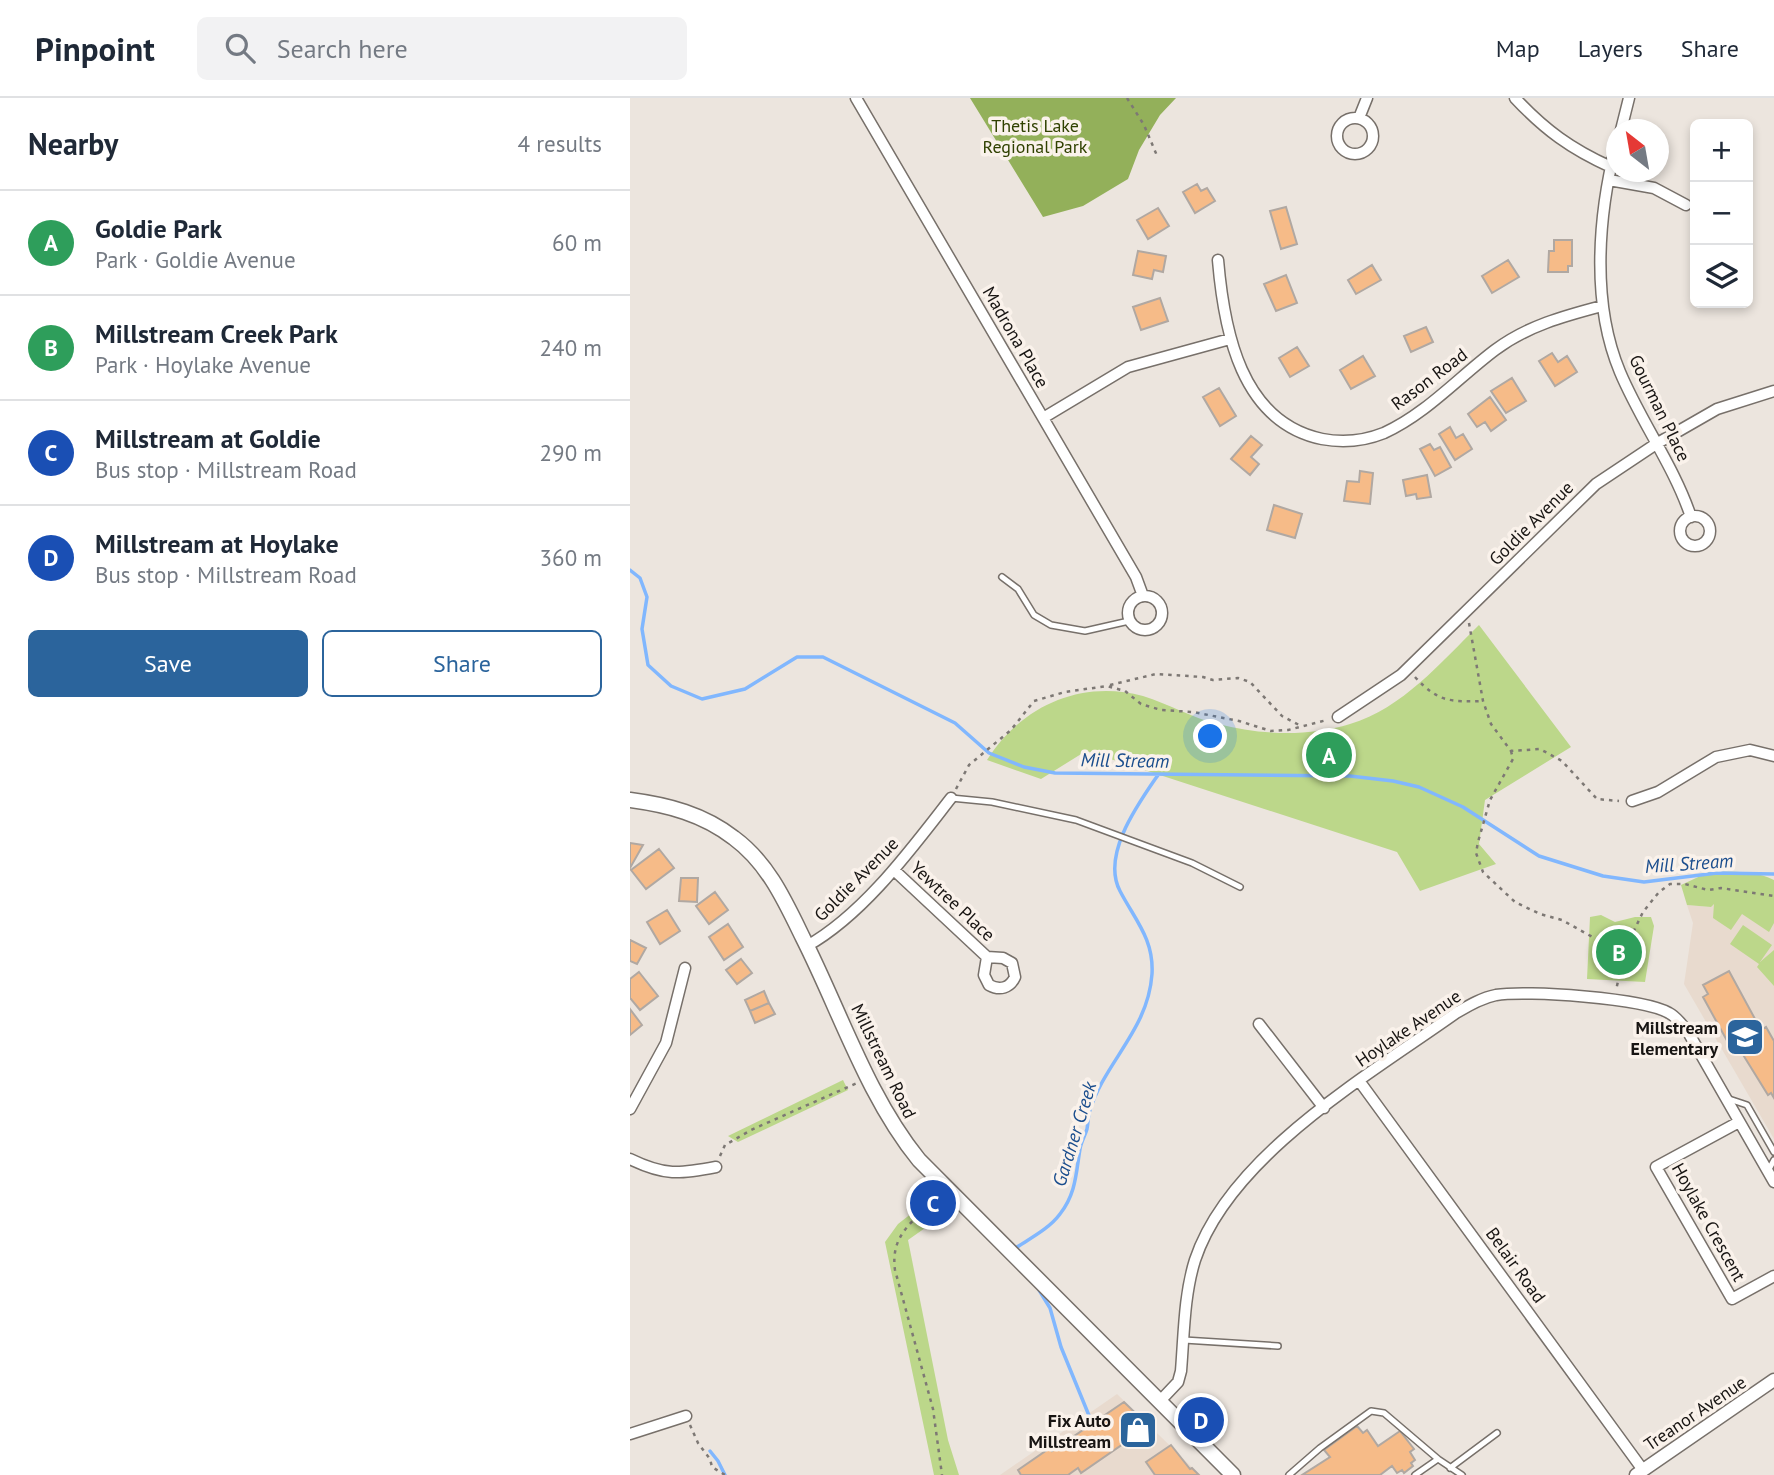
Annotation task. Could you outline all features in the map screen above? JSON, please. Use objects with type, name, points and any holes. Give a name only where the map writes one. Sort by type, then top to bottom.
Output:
[{"type":"main road","name":"Millstream Road","points":[[630,800],[660,804],[689,813],[734,838],[770,876],[807,946],[881,1104],[902,1139],[947,1188],[1233,1475]]},
{"type":"street","name":"Madrona Place","points":[[856,98],[1136,577],[1143,596],[1158,601],[1161,617],[1158,624],[1151,629],[1143,630],[1129,621]]},
{"type":"street","points":[[1359,118],[1367,98]]},
{"type":"street","points":[[1515,98],[1549,132],[1578,152],[1606,165]]},
{"type":"street","points":[[1624,119],[1629,98]]},
{"type":"street","name":"Gourman Place","points":[[1609,182],[1601,240],[1602,306],[1619,371],[1682,490],[1691,517]]},
{"type":"street","points":[[1620,182],[1654,188],[1686,205]]},
{"type":"street","name":"Rason Road","points":[[1218,260],[1222,307],[1230,339],[1247,382],[1258,400],[1278,419],[1310,436],[1340,441],[1354,441],[1384,433],[1401,424],[1515,337],[1558,317],[1602,306]]},
{"type":"street","points":[[1043,418],[1128,367],[1230,339]]},
{"type":"street","name":"Goldie Avenue","points":[[1338,718],[1408,669],[1596,484],[1656,444],[1717,409],[1774,391]]},
{"type":"street","points":[[1129,621],[1129,605],[1135,598],[1143,596]]},
{"type":"street","points":[[1632,801],[1658,792],[1716,757],[1750,750],[1774,756]]},
{"type":"street","name":"Goldie Avenue","points":[[807,946],[826,935],[895,870],[951,798]]},
{"type":"street","name":"Yewtree Place","points":[[895,870],[986,957]]},
{"type":"street","points":[[630,1109],[666,1043],[685,968]]},
{"type":"street","name":"Hoylake Avenue","points":[[1160,1401],[1178,1382],[1190,1279],[1204,1239],[1234,1190],[1269,1151],[1324,1108],[1471,1004],[1496,995],[1615,999],[1668,1012],[1688,1032],[1774,1182]]},
{"type":"street","points":[[1259,1024],[1324,1108]]},
{"type":"street","name":"Belair Road","points":[[1360,1082],[1643,1473]]},
{"type":"street","name":"Hoylake Crescent","points":[[1739,1122],[1656,1167],[1732,1299],[1774,1276]]},
{"type":"street","points":[[630,1159],[653,1170],[684,1173],[716,1167]]},
{"type":"street","name":"Treanor Avenue","points":[[1643,1473],[1774,1380]]},
{"type":"street","points":[[630,1434],[686,1416]]},
{"type":"lane","points":[[1002,578],[1018,589],[1034,615],[1051,625],[1085,631],[1129,621]]},
{"type":"lane","points":[[951,798],[992,802],[1076,820],[1192,863],[1240,887]]},
{"type":"lane","points":[[1726,1098],[1747,1105],[1774,1152]]},
{"type":"lane","points":[[1768,1171],[1774,1160]]},
{"type":"lane","points":[[1184,1340],[1278,1346]]},
{"type":"lane","points":[[1289,1475],[1320,1448],[1371,1411],[1377,1410],[1462,1475]]},
{"type":"lane","points":[[1450,1468],[1497,1433]]},
{"type":"lane","points":[[1415,1475],[1438,1459]]},
{"type":"path","points":[[1127,98],[1144,125],[1158,158]]},
{"type":"path","points":[[1462,615],[1470,624],[1483,701],[1491,724],[1511,751],[1513,758],[1490,800],[1478,842],[1476,853],[1483,872],[1515,902],[1540,914],[1562,919],[1596,939],[1626,947]]},
{"type":"path","points":[[1408,669],[1434,695],[1451,702],[1483,701]]},
{"type":"path","points":[[951,798],[969,765],[1011,730],[1034,701],[1055,694],[1107,686],[1156,674],[1213,680],[1238,678],[1250,682],[1282,716],[1301,726]]},
{"type":"path","points":[[1107,686],[1125,691],[1141,705],[1238,721],[1271,731],[1288,730],[1338,718]]},
{"type":"path","points":[[1511,751],[1540,749],[1562,761],[1597,799],[1632,801]]},
{"type":"path","points":[[1616,990],[1626,947],[1643,912],[1659,892],[1670,884],[1774,895]]},
{"type":"path","points":[[716,1167],[725,1145],[780,1116],[869,1078]]},
{"type":"path","points":[[942,1475],[933,1409],[893,1254],[897,1240],[947,1188]]},
{"type":"path","points":[[686,1416],[712,1467],[724,1475]]},
{"type":"shaded area","name":"Millstream Elementary","points":[[1721,894],[1774,902],[1774,1139],[1684,984],[1693,923],[1687,905],[1711,907]]},
{"type":"shaded area","points":[[1117,1394],[1200,1475],[1000,1475]]},
{"type":"green space","name":"Thetis Lake Regional Park","points":[[970,98],[1176,98],[1160,115],[1139,150],[1128,179],[1083,206],[1043,217]]},
{"type":"green space","points":[[1479,625],[1571,747],[1485,800],[1479,844],[1496,864],[1420,891],[1397,852],[1086,751],[1041,779],[987,760],[1017,725],[1035,712],[1054,701],[1097,691],[1143,696],[1234,728],[1301,733],[1350,724],[1369,717],[1404,696]]},
{"type":"green space","points":[[1709,872],[1750,873],[1774,880],[1774,923],[1769,932],[1742,914],[1731,930],[1713,918],[1714,904],[1711,907],[1687,905],[1681,885]]},
{"type":"green space","points":[[1601,915],[1615,922],[1635,917],[1651,917],[1654,926],[1645,982],[1587,979],[1590,917]]},
{"type":"green space","points":[[1743,925],[1772,945],[1760,962],[1774,950],[1774,986],[1757,967],[1759,964],[1730,944]]},
{"type":"green space","points":[[843,1080],[848,1090],[738,1142],[728,1136]]},
{"type":"green space","points":[[930,1199],[945,1214],[908,1240],[948,1440],[959,1475],[934,1475],[885,1242],[898,1224]]},
{"type":"building","points":[[1197,184],[1201,191],[1207,188],[1215,201],[1195,213],[1183,192]]},
{"type":"building","points":[[1286,207],[1297,244],[1281,249],[1270,211]]},
{"type":"building","points":[[1158,208],[1169,226],[1148,239],[1137,220]]},
{"type":"building","points":[[1554,240],[1572,240],[1572,266],[1568,266],[1568,272],[1548,272],[1549,251],[1554,251]]},
{"type":"building","points":[[1138,251],[1166,256],[1163,272],[1154,270],[1152,279],[1133,275]]},
{"type":"building","points":[[1508,260],[1519,277],[1492,293],[1482,276]]},
{"type":"building","points":[[1372,265],[1381,280],[1356,294],[1348,280]]},
{"type":"building","points":[[1286,275],[1297,303],[1276,311],[1264,284]]},
{"type":"building","points":[[1160,298],[1168,321],[1141,330],[1133,307]]},
{"type":"building","points":[[1426,327],[1433,342],[1411,352],[1404,336]]},
{"type":"building","points":[[1297,347],[1309,366],[1290,377],[1279,358]]},
{"type":"building","points":[[1552,353],[1558,362],[1567,356],[1577,372],[1555,386],[1539,361]]},
{"type":"building","points":[[1363,356],[1375,376],[1351,389],[1340,370]]},
{"type":"building","points":[[1512,378],[1526,401],[1506,413],[1491,391]]},
{"type":"building","points":[[1219,388],[1236,416],[1220,426],[1203,397]]},
{"type":"building","points":[[1490,397],[1506,420],[1491,431],[1485,422],[1477,427],[1468,414]]},
{"type":"building","points":[[1450,427],[1456,438],[1463,434],[1472,449],[1455,460],[1439,434]]},
{"type":"building","points":[[1251,436],[1262,445],[1251,457],[1259,464],[1250,475],[1231,459]]},
{"type":"building","points":[[1430,444],[1434,450],[1440,447],[1451,467],[1435,476],[1420,449]]},
{"type":"building","points":[[1360,471],[1373,473],[1370,504],[1344,501],[1347,481],[1359,482]]},
{"type":"building","points":[[1427,475],[1431,497],[1417,499],[1416,494],[1406,496],[1403,480]]},
{"type":"building","points":[[1274,505],[1302,514],[1295,538],[1267,530]]},
{"type":"building","points":[[630,843],[643,845],[630,868]]},
{"type":"building","points":[[659,849],[674,868],[646,889],[631,870]]},
{"type":"building","points":[[681,878],[698,878],[697,902],[679,901]]},
{"type":"building","points":[[715,892],[728,910],[709,924],[696,906]]},
{"type":"building","points":[[667,910],[680,931],[660,944],[647,922]]},
{"type":"building","points":[[728,924],[743,947],[724,960],[709,937]]},
{"type":"building","points":[[630,940],[646,948],[637,964],[630,961]]},
{"type":"building","points":[[741,959],[752,973],[737,984],[726,970]]},
{"type":"building","points":[[1729,971],[1761,1030],[1766,1027],[1774,1041],[1774,1098],[1771,1093],[1768,1095],[1737,1045],[1731,1048],[1703,997],[1708,994],[1703,985]]},
{"type":"building","points":[[639,972],[658,996],[640,1010],[630,998],[630,979]]},
{"type":"building","points":[[764,991],[769,1003],[750,1011],[745,1000]]},
{"type":"building","points":[[769,1003],[775,1014],[755,1023],[750,1011]]},
{"type":"building","points":[[630,1009],[642,1025],[630,1035]]},
{"type":"building","points":[[1124,1402],[1149,1426],[1081,1473],[1078,1468],[1068,1475],[1021,1475],[1018,1470],[1050,1448],[1052,1451]]},
{"type":"building","points":[[1357,1426],[1363,1433],[1367,1430],[1378,1446],[1400,1431],[1414,1449],[1410,1452],[1415,1460],[1411,1463],[1413,1466],[1404,1473],[1402,1470],[1397,1473],[1392,1466],[1380,1475],[1302,1475],[1330,1457],[1324,1450]]},
{"type":"building","points":[[1171,1445],[1190,1469],[1199,1475],[1155,1475],[1146,1462]]},
{"type":"waterway","name":"Mill Stream","points":[[630,570],[640,578],[647,597],[642,629],[648,665],[671,686],[702,699],[745,689],[797,657],[823,657],[955,723],[989,753],[1024,767],[1055,773],[1350,776],[1393,781],[1419,787],[1463,807],[1539,856],[1603,876],[1644,882],[1717,873],[1774,874]]},
{"type":"waterway","name":"Gardner Creek","points":[[1014,1249],[1050,1224],[1069,1199],[1089,1113],[1096,1095],[1143,1013],[1149,994],[1152,974],[1150,950],[1120,891],[1115,877],[1115,862],[1124,830],[1158,775]]},
{"type":"waterway","name":"Gardner Creek","points":[[1039,1290],[1050,1308],[1061,1347],[1090,1418],[1085,1432]]},
{"type":"waterway","points":[[710,1451],[725,1475]]},
{"type":"place","name":"Goldie Park","points":[[1329,755]]},
{"type":"place","name":"Millstream Creek Park","points":[[1619,952]]},
{"type":"place","name":"Millstream Elementary","points":[[1745,1037]]},
{"type":"place","name":"Millstream at Goldie","points":[[933,1203]]},
{"type":"place","name":"Millstream at Hoylake","points":[[1201,1420]]},
{"type":"place","name":"Fix Auto Millstream","points":[[1138,1430]]}]
